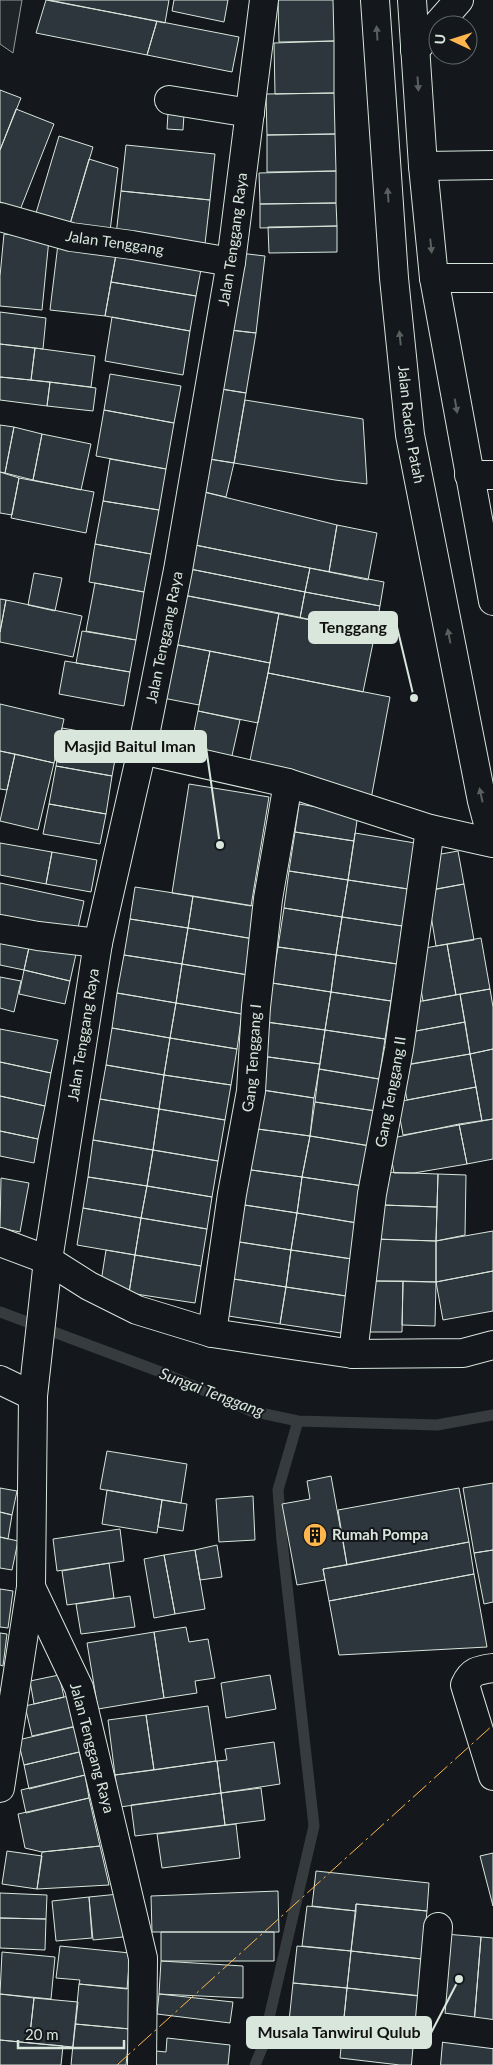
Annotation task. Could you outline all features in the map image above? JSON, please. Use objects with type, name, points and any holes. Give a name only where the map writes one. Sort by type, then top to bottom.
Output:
[{"type":"main road","name":"Jalan Tenggang Raya","points":[[142,2065],[144,1958],[79,1688],[31,1587],[34,1386],[47,1266],[98,943],[142,750],[178,570],[231,262],[264,0]]},
{"type":"main road","name":"Jalan Raden Patah","points":[[375,0],[394,278],[410,435],[482,800],[493,843]]},
{"type":"main road","points":[[412,0],[423,166],[434,278],[481,475],[493,601]]},
{"type":"main road","points":[[416,50],[459,0]]},
{"type":"main road","points":[[169,100],[250,113]]},
{"type":"main road","points":[[423,166],[489,166]]},
{"type":"main road","name":"Jalan Tenggang","points":[[0,217],[71,237],[132,245],[231,262]]},
{"type":"main road","points":[[434,278],[487,278]]},
{"type":"main road","points":[[142,750],[288,783],[430,830],[493,843]]},
{"type":"main road","name":"Gang Tenggang I","points":[[212,1333],[232,1194],[251,1091],[256,1007],[268,899],[288,783]]},
{"type":"main road","name":"Gang Tenggang II","points":[[353,1354],[372,1194],[399,1049],[430,830]]},
{"type":"main road","points":[[0,929],[38,936],[98,943]]},
{"type":"main road","points":[[0,1242],[137,1310],[212,1333],[353,1354],[463,1352],[493,1345]]},
{"type":"main road","points":[[0,1380],[34,1386]]},
{"type":"main road","points":[[0,1788],[31,1587]]},
{"type":"main road","points":[[493,1668],[476,1670],[470,1675],[465,1685],[493,1776]]},
{"type":"main road","points":[[426,2065],[431,2026],[438,1927]]},
{"type":"main road","points":[[431,2026],[493,2034]]},
{"type":"shaded area","points":[[0,0],[22,0],[13,53],[0,44]]},
{"type":"building","points":[[46,0],[157,21],[147,55],[36,33]]},
{"type":"building","points":[[49,0],[169,0],[165,23]]},
{"type":"building","points":[[174,0],[228,0],[224,22],[172,11]]},
{"type":"building","points":[[278,0],[333,0],[334,41],[279,42]]},
{"type":"building","points":[[157,21],[239,37],[232,72],[147,55]]},
{"type":"building","points":[[334,41],[334,93],[275,94],[274,43]]},
{"type":"building","points":[[0,90],[21,98],[0,150]]},
{"type":"building","points":[[334,93],[335,134],[267,135],[266,94]]},
{"type":"building","points":[[16,109],[54,124],[20,210],[0,202],[0,150]]},
{"type":"building","points":[[168,113],[184,114],[183,130],[167,129]]},
{"type":"building","points":[[335,134],[336,171],[267,172],[267,135]]},
{"type":"building","points":[[59,136],[93,147],[70,224],[36,213]]},
{"type":"building","points":[[126,145],[215,154],[210,200],[121,191]]},
{"type":"building","points":[[89,159],[118,168],[110,231],[70,224]]},
{"type":"building","points":[[336,171],[336,203],[260,204],[259,173]]},
{"type":"building","points":[[121,191],[210,200],[205,244],[116,235]]},
{"type":"building","points":[[336,203],[337,226],[260,228],[260,204]]},
{"type":"building","points":[[337,226],[337,252],[269,253],[268,227]]},
{"type":"building","points":[[4,234],[49,239],[42,310],[0,306],[0,276]]},
{"type":"building","points":[[58,244],[117,249],[105,316],[50,310]]},
{"type":"building","points":[[117,249],[202,264],[196,296],[111,282]]},
{"type":"building","points":[[239,253],[265,256],[256,333],[230,330]]},
{"type":"building","points":[[111,282],[196,296],[190,331],[105,316]]},
{"type":"building","points":[[0,312],[46,318],[43,349],[0,344]]},
{"type":"building","points":[[112,317],[190,331],[183,375],[105,361]]},
{"type":"building","points":[[230,330],[256,333],[246,393],[221,389]]},
{"type":"building","points":[[0,344],[35,348],[31,380],[0,377]]},
{"type":"building","points":[[35,348],[95,356],[91,387],[31,380]]},
{"type":"building","points":[[110,374],[181,386],[174,423],[104,410]]},
{"type":"building","points":[[0,377],[50,382],[47,406],[0,400]]},
{"type":"building","points":[[50,382],[96,388],[93,411],[47,406]]},
{"type":"building","points":[[215,388],[246,393],[234,463],[203,458]]},
{"type":"building","points":[[245,400],[363,419],[367,484],[234,463]]},
{"type":"building","points":[[104,410],[174,423],[166,469],[96,456]]},
{"type":"building","points":[[0,425],[14,427],[5,473],[0,472]]},
{"type":"building","points":[[14,427],[42,434],[33,480],[5,473]]},
{"type":"building","points":[[42,434],[91,444],[81,490],[33,480]]},
{"type":"building","points":[[203,458],[234,463],[226,497],[196,490]]},
{"type":"building","points":[[110,459],[166,469],[159,510],[103,501]]},
{"type":"building","points":[[0,472],[19,478],[12,515],[0,513]]},
{"type":"building","points":[[19,478],[94,492],[86,533],[11,518]]},
{"type":"building","points":[[196,490],[337,525],[329,572],[195,545]]},
{"type":"building","points":[[103,501],[159,510],[151,554],[95,544]]},
{"type":"building","points":[[337,525],[377,533],[368,580],[329,572]]},
{"type":"building","points":[[95,544],[151,554],[144,592],[89,582]]},
{"type":"building","points":[[195,545],[310,568],[305,592],[190,569]]},
{"type":"building","points":[[310,568],[384,582],[380,606],[305,592]]},
{"type":"building","points":[[190,569],[305,592],[300,618],[183,595]]},
{"type":"building","points":[[34,573],[62,578],[55,611],[28,605]]},
{"type":"building","points":[[95,583],[144,592],[136,640],[86,631]]},
{"type":"building","points":[[305,592],[380,606],[375,633],[300,618]]},
{"type":"building","points":[[183,595],[279,613],[270,663],[173,644]]},
{"type":"building","points":[[0,599],[6,600],[0,632]]},
{"type":"building","points":[[6,600],[82,616],[73,657],[0,642]]},
{"type":"building","points":[[279,613],[375,633],[363,692],[268,673]]},
{"type":"building","points":[[82,631],[136,640],[130,672],[76,663]]},
{"type":"building","points":[[173,644],[210,651],[199,705],[163,698]]},
{"type":"building","points":[[210,651],[270,663],[258,723],[198,711]]},
{"type":"building","points":[[65,661],[130,672],[124,706],[59,694]]},
{"type":"building","points":[[268,673],[390,697],[371,799],[249,765]]},
{"type":"building","points":[[0,704],[64,719],[54,763],[0,751]]},
{"type":"building","points":[[198,711],[240,720],[231,760],[190,752]]},
{"type":"building","points":[[62,728],[119,738],[112,776],[56,766]]},
{"type":"building","points":[[0,751],[15,754],[7,790],[0,789]]},
{"type":"building","points":[[15,754],[54,763],[38,830],[0,821]]},
{"type":"building","points":[[56,766],[112,776],[106,814],[49,804]]},
{"type":"building","points":[[189,784],[269,797],[251,906],[172,893]]},
{"type":"building","points":[[49,804],[106,814],[100,844],[43,834]]},
{"type":"building","points":[[299,804],[358,814],[354,841],[295,832]]},
{"type":"building","points":[[295,832],[354,841],[348,880],[289,871]]},
{"type":"building","points":[[355,833],[415,843],[408,889],[348,880]]},
{"type":"building","points":[[0,843],[52,852],[46,884],[0,875]]},
{"type":"building","points":[[458,851],[464,884],[436,889],[430,856]]},
{"type":"building","points":[[52,852],[97,860],[91,892],[46,884]]},
{"type":"building","points":[[289,871],[348,880],[342,917],[284,908]]},
{"type":"building","points":[[348,880],[408,889],[402,926],[342,917]]},
{"type":"building","points":[[0,883],[84,901],[76,937],[0,924]]},
{"type":"building","points":[[464,884],[474,940],[436,946],[427,891]]},
{"type":"building","points":[[135,887],[193,896],[188,928],[130,919]]},
{"type":"building","points":[[193,896],[260,907],[254,939],[188,928]]},
{"type":"building","points":[[284,908],[342,917],[336,955],[278,947]]},
{"type":"building","points":[[342,917],[402,926],[397,964],[336,955]]},
{"type":"building","points":[[130,919],[188,928],[182,964],[124,955]]},
{"type":"building","points":[[188,928],[254,939],[248,975],[182,964]]},
{"type":"building","points":[[0,936],[30,943],[24,970],[0,965]]},
{"type":"building","points":[[481,938],[490,989],[456,995],[447,944]]},
{"type":"building","points":[[30,943],[76,954],[70,981],[24,970]]},
{"type":"building","points":[[447,944],[456,995],[423,1001],[417,965],[420,949]]},
{"type":"building","points":[[278,947],[336,955],[331,992],[272,983]]},
{"type":"building","points":[[124,955],[182,964],[176,1003],[117,993]]},
{"type":"building","points":[[336,955],[397,964],[391,1001],[331,992]]},
{"type":"building","points":[[182,964],[248,975],[242,1014],[176,1003]]},
{"type":"building","points":[[24,970],[70,981],[65,1004],[19,994]]},
{"type":"building","points":[[0,977],[21,981],[14,1012],[0,1008]]},
{"type":"building","points":[[272,983],[331,992],[325,1030],[266,1022]]},
{"type":"building","points":[[490,989],[493,1007],[493,1049],[470,1054],[460,994]]},
{"type":"building","points":[[331,992],[391,1001],[385,1039],[325,1030]]},
{"type":"building","points":[[117,993],[176,1003],[170,1038],[112,1028]]},
{"type":"building","points":[[460,994],[465,1022],[416,1031],[411,1003]]},
{"type":"building","points":[[176,1003],[242,1014],[237,1049],[170,1038]]},
{"type":"building","points":[[266,1022],[325,1030],[320,1064],[261,1056]]},
{"type":"building","points":[[465,1022],[470,1054],[410,1064],[405,1033]]},
{"type":"building","points":[[112,1028],[170,1038],[164,1075],[106,1065]]},
{"type":"building","points":[[0,1029],[58,1040],[51,1073],[0,1062]]},
{"type":"building","points":[[325,1030],[385,1039],[379,1079],[319,1069]]},
{"type":"building","points":[[170,1038],[237,1049],[231,1085],[164,1075]]},
{"type":"building","points":[[493,1049],[493,1119],[482,1121],[470,1054]]},
{"type":"building","points":[[470,1054],[476,1087],[407,1100],[401,1066]]},
{"type":"building","points":[[261,1056],[320,1064],[314,1098],[256,1089]]},
{"type":"building","points":[[0,1062],[51,1073],[45,1106],[0,1096]]},
{"type":"building","points":[[106,1065],[164,1075],[159,1109],[100,1099]]},
{"type":"building","points":[[319,1069],[379,1079],[376,1111],[315,1102]]},
{"type":"building","points":[[164,1075],[231,1085],[225,1120],[159,1109]]},
{"type":"building","points":[[476,1087],[482,1121],[403,1135],[397,1102]]},
{"type":"building","points":[[256,1089],[314,1098],[310,1136],[250,1128]]},
{"type":"building","points":[[0,1096],[45,1106],[38,1139],[0,1131]]},
{"type":"building","points":[[100,1099],[159,1109],[153,1150],[93,1140]]},
{"type":"building","points":[[315,1102],[376,1111],[370,1146],[310,1136]]},
{"type":"building","points":[[159,1109],[225,1120],[218,1161],[153,1150]]},
{"type":"building","points":[[493,1119],[493,1159],[467,1164],[459,1124]]},
{"type":"building","points":[[459,1124],[467,1164],[414,1173],[394,1173],[388,1139]]},
{"type":"building","points":[[250,1128],[310,1136],[302,1177],[244,1169]]},
{"type":"building","points":[[0,1131],[38,1139],[34,1163],[0,1156]]},
{"type":"building","points":[[310,1136],[370,1146],[363,1186],[302,1177]]},
{"type":"building","points":[[93,1140],[153,1150],[147,1186],[88,1177]]},
{"type":"building","points":[[153,1150],[218,1161],[212,1197],[147,1186]]},
{"type":"building","points":[[244,1169],[302,1177],[297,1213],[238,1204]]},
{"type":"building","points":[[383,1172],[438,1174],[437,1207],[383,1205]]},
{"type":"building","points":[[438,1174],[466,1175],[465,1235],[436,1241]]},
{"type":"building","points":[[88,1177],[147,1186],[141,1218],[83,1208]]},
{"type":"building","points":[[302,1177],[363,1186],[357,1223],[297,1213]]},
{"type":"building","points":[[1,1178],[29,1183],[20,1232],[0,1228]]},
{"type":"building","points":[[147,1186],[212,1197],[207,1229],[141,1218]]},
{"type":"building","points":[[238,1204],[297,1213],[291,1250],[233,1241]]},
{"type":"building","points":[[383,1205],[437,1207],[436,1241],[376,1239]]},
{"type":"building","points":[[83,1208],[141,1218],[135,1255],[77,1245]]},
{"type":"building","points":[[297,1213],[357,1223],[352,1259],[291,1250]]},
{"type":"building","points":[[141,1218],[207,1229],[201,1266],[135,1255]]},
{"type":"building","points":[[493,1231],[493,1271],[436,1282],[436,1241]]},
{"type":"building","points":[[371,1239],[436,1241],[436,1282],[370,1281]]},
{"type":"building","points":[[233,1241],[291,1250],[286,1287],[227,1278]]},
{"type":"building","points":[[106,1250],[135,1255],[129,1293],[100,1288]]},
{"type":"building","points":[[291,1250],[352,1259],[346,1296],[286,1287]]},
{"type":"building","points":[[135,1255],[201,1266],[195,1303],[129,1293]]},
{"type":"building","points":[[493,1271],[493,1311],[443,1320],[436,1282]]},
{"type":"building","points":[[227,1278],[286,1287],[280,1324],[222,1315]]},
{"type":"building","points":[[370,1281],[403,1281],[402,1332],[369,1332]]},
{"type":"building","points":[[403,1281],[436,1282],[435,1326],[402,1325]]},
{"type":"building","points":[[286,1287],[346,1296],[341,1333],[280,1324]]},
{"type":"building","points":[[107,1451],[187,1464],[181,1503],[100,1489]]},
{"type":"building","name":"Rumah Pompa","points":[[331,1476],[347,1565],[323,1569],[325,1580],[297,1585],[282,1504],[310,1499],[307,1481]]},
{"type":"building","points":[[493,1483],[493,1550],[474,1553],[463,1488]]},
{"type":"building","points":[[0,1488],[17,1491],[12,1515],[0,1512]]},
{"type":"building","points":[[459,1488],[469,1542],[347,1565],[338,1510]]},
{"type":"building","points":[[107,1490],[162,1500],[157,1533],[102,1524]]},
{"type":"building","points":[[253,1496],[255,1540],[219,1542],[216,1499]]},
{"type":"building","points":[[162,1500],[187,1504],[183,1531],[158,1527]]},
{"type":"building","points":[[0,1512],[12,1515],[8,1539],[0,1537]]},
{"type":"building","points":[[120,1529],[124,1561],[57,1571],[53,1539]]},
{"type":"building","points":[[0,1537],[18,1541],[12,1570],[0,1568]]},
{"type":"building","points":[[469,1542],[474,1574],[329,1601],[323,1569]]},
{"type":"building","points":[[217,1545],[222,1577],[200,1580],[195,1550]]},
{"type":"building","points":[[195,1550],[205,1609],[175,1614],[164,1555]]},
{"type":"building","points":[[493,1550],[493,1602],[484,1604],[474,1553]]},
{"type":"building","points":[[164,1555],[175,1614],[154,1618],[144,1559]]},
{"type":"building","points":[[109,1563],[114,1598],[67,1605],[62,1571]]},
{"type":"building","points":[[474,1574],[487,1647],[339,1655],[329,1601]]},
{"type":"building","points":[[0,1589],[13,1591],[8,1628],[0,1627]]},
{"type":"building","points":[[130,1596],[135,1627],[81,1634],[76,1604]]},
{"type":"building","points":[[186,1627],[189,1642],[208,1639],[215,1678],[195,1681],[197,1693],[164,1698],[154,1632]]},
{"type":"building","points":[[154,1632],[164,1698],[98,1709],[87,1643]]},
{"type":"building","points":[[0,1633],[7,1634],[3,1666],[0,1665]]},
{"type":"building","points":[[59,1675],[64,1697],[34,1704],[30,1681]]},
{"type":"building","points":[[270,1675],[276,1709],[226,1718],[221,1683]]},
{"type":"building","points":[[69,1696],[76,1726],[32,1736],[25,1706]]},
{"type":"building","points":[[208,1706],[216,1761],[154,1770],[146,1715]]},
{"type":"building","points":[[146,1715],[154,1770],[115,1775],[108,1720]]},
{"type":"building","points":[[82,1725],[88,1750],[24,1765],[18,1740]]},
{"type":"building","points":[[274,1742],[280,1784],[221,1793],[217,1761],[227,1760],[225,1749]]},
{"type":"building","points":[[79,1752],[85,1775],[29,1789],[24,1765]]},
{"type":"building","points":[[217,1761],[221,1793],[120,1807],[115,1775]]},
{"type":"building","points":[[85,1775],[89,1798],[26,1813],[21,1790]]},
{"type":"building","points":[[261,1788],[265,1820],[225,1825],[221,1793]]},
{"type":"building","points":[[221,1793],[225,1825],[135,1836],[131,1805]]},
{"type":"building","points":[[89,1798],[100,1846],[42,1852],[25,1848],[18,1814]]},
{"type":"building","points":[[236,1824],[240,1858],[162,1868],[157,1834]]},
{"type":"building","points":[[100,1846],[109,1885],[37,1889],[42,1852]]},
{"type":"building","points":[[7,1851],[42,1856],[37,1889],[2,1884]]},
{"type":"building","points":[[493,1853],[493,1906],[480,1856]]},
{"type":"building","points":[[316,1871],[429,1883],[427,1911],[356,1904],[356,1911],[312,1906]]},
{"type":"building","points":[[278,1891],[279,1932],[152,1932],[151,1896]]},
{"type":"building","points":[[0,1893],[47,1895],[46,1919],[0,1918]]},
{"type":"building","points":[[119,1894],[123,1937],[93,1940],[89,1897]]},
{"type":"building","points":[[89,1897],[92,1938],[56,1941],[52,1901]]},
{"type":"building","points":[[356,1904],[427,1911],[422,1959],[351,1951]]},
{"type":"building","points":[[307,1906],[356,1911],[351,1951],[302,1946]]},
{"type":"building","points":[[0,1918],[46,1919],[45,1950],[0,1948]]},
{"type":"building","points":[[161,1932],[274,1932],[274,1961],[161,1961]]},
{"type":"building","points":[[445,1934],[481,1937],[474,2024],[438,2021]]},
{"type":"building","points":[[481,1937],[493,1938],[493,2026],[474,2024]]},
{"type":"building","points":[[60,1946],[130,1953],[127,1989],[79,1984],[80,1980],[56,1978]]},
{"type":"building","points":[[297,1946],[351,1951],[347,1988],[293,1983]]},
{"type":"building","points":[[351,1951],[422,1959],[418,1996],[347,1988]]},
{"type":"building","points":[[2,1952],[55,1957],[51,1999],[0,1994]]},
{"type":"building","points":[[161,1961],[243,1966],[243,1998],[159,1994]]},
{"type":"building","points":[[293,1983],[347,1988],[342,2037],[288,2031]]},
{"type":"building","points":[[79,1984],[134,1989],[130,2029],[75,2024]]},
{"type":"building","points":[[347,1988],[432,1997],[425,2065],[400,2065],[340,2058]]},
{"type":"building","points":[[0,1994],[34,1998],[29,2043],[0,2040]]},
{"type":"building","points":[[159,1994],[233,2002],[230,2023],[157,2014]]},
{"type":"building","points":[[34,1998],[78,2002],[73,2047],[29,2043]]},
{"type":"building","points":[[75,2024],[130,2029],[126,2065],[71,2065]]},
{"type":"building","points":[[436,2034],[493,2037],[493,2065],[434,2065]]},
{"type":"building","points":[[167,2038],[230,2045],[228,2065],[154,2065],[156,2051],[166,2052]]},
{"type":"building","points":[[0,2040],[63,2046],[61,2065],[0,2065]]},
{"type":"waterway","name":"Sungai Tenggang","points":[[0,1312],[166,1374],[251,1411],[298,1421],[437,1425],[493,1415]]},
{"type":"waterway","points":[[255,2065],[262,2048],[314,1826],[278,1490],[298,1421]]},
{"type":"power","points":[[117,2065],[493,1725]]},
{"type":"place","name":"Tenggang","points":[[414,698]]},
{"type":"place","name":"Masjid Baitul Iman","points":[[220,845]]},
{"type":"place","name":"Rumah Pompa","points":[[315,1535]]},
{"type":"place","name":"Musala Tanwirul Qulub","points":[[459,1979]]}]
